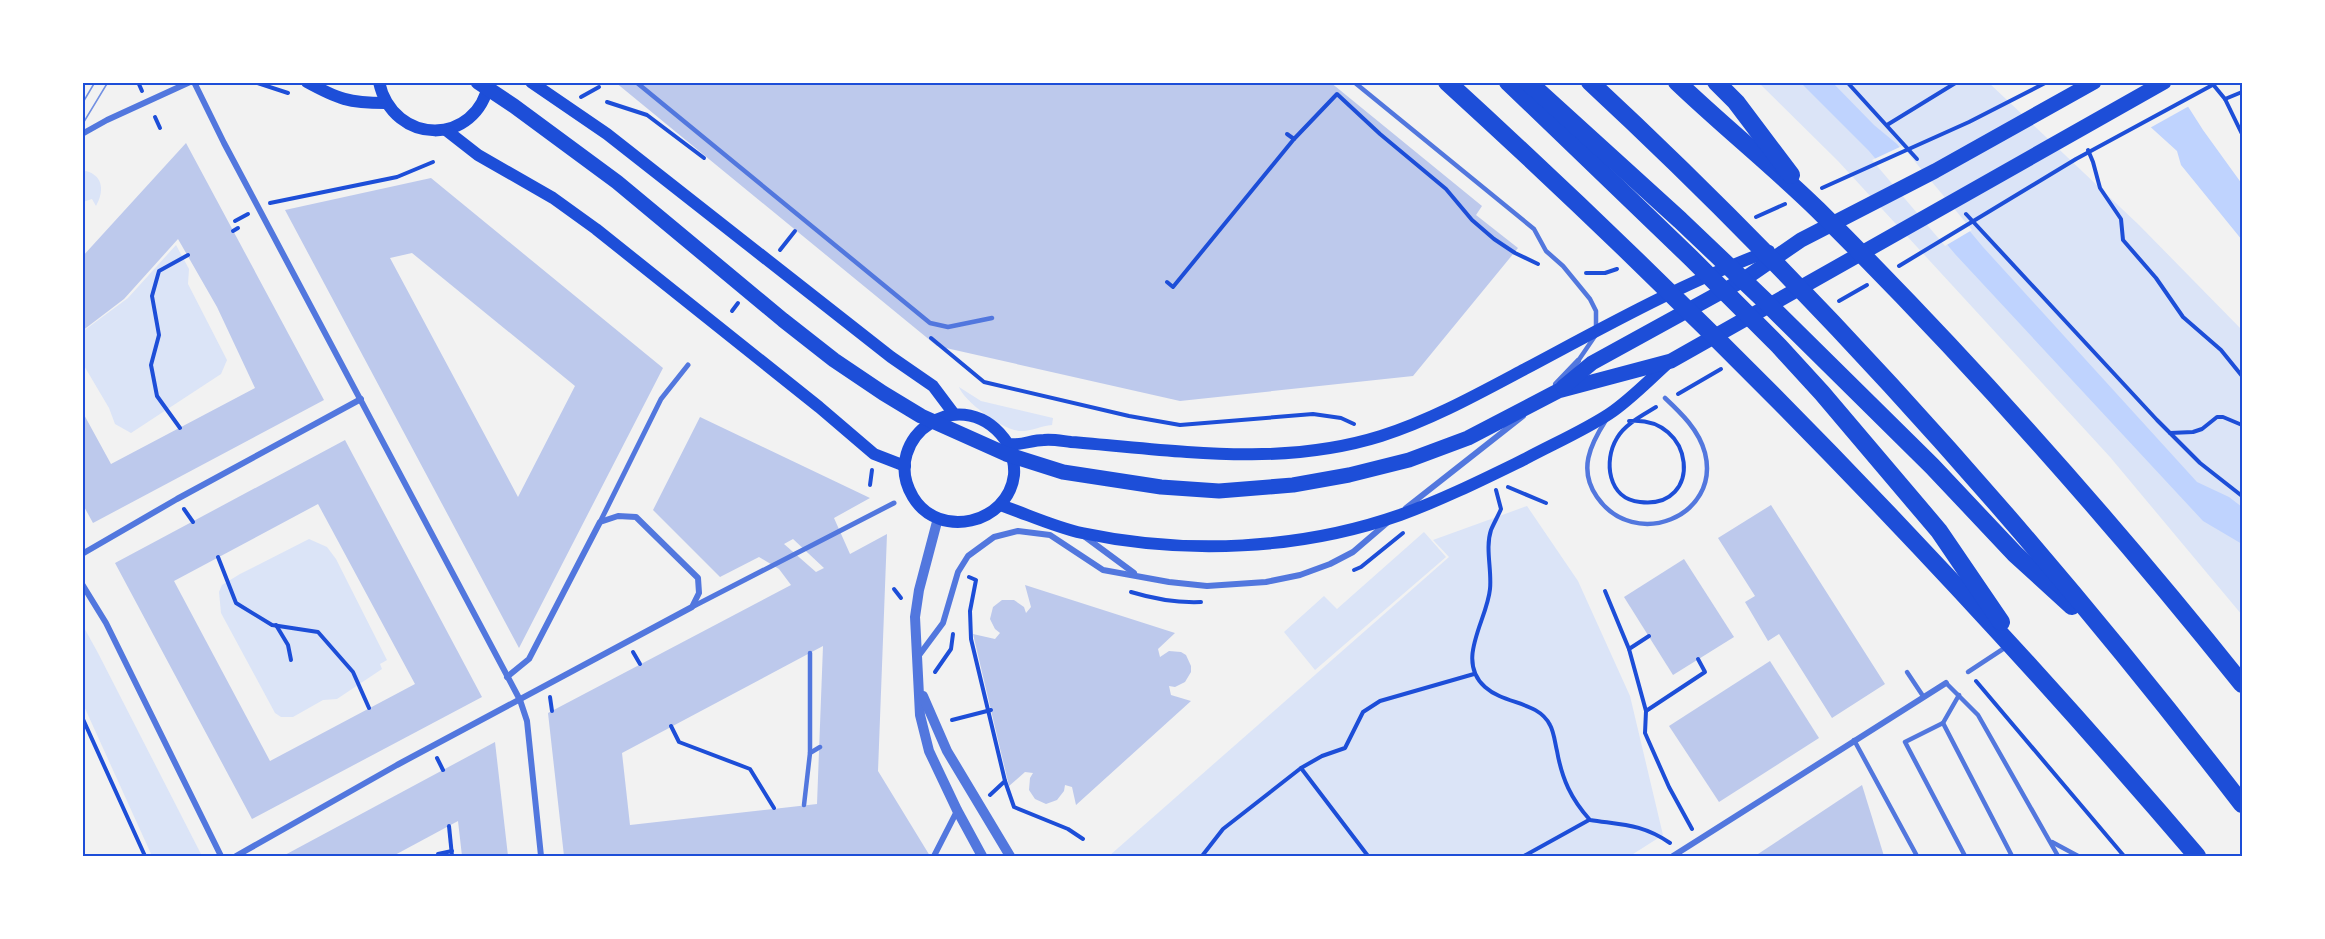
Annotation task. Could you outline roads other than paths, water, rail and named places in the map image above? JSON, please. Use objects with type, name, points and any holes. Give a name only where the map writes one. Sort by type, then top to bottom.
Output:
[{"type":"highway","points":[[1447,82],[1602,226],[1745,367],[1911,537],[2197,856]]},
{"type":"highway","points":[[1508,82],[1691,258],[1779,346],[1822,393],[1939,531],[2039,678]]},
{"type":"highway","points":[[1527,82],[1680,220],[1764,300],[1932,466],[2014,554],[2120,649]]},
{"type":"highway","points":[[1590,82],[1732,220],[1866,358],[1986,491],[2120,649],[2242,804]]},
{"type":"highway","points":[[1677,82],[1817,199]]},
{"type":"highway","points":[[1716,82],[1736,102],[1817,199],[2146,566],[2242,684]]},
{"type":"main road","points":[[307,82],[337,99],[385,104]]},
{"type":"main road","points":[[378,82],[385,104],[407,124],[421,130],[446,130],[466,121],[479,109],[487,94],[489,82]]},
{"type":"main road","points":[[478,82],[577,151],[617,182],[834,360],[921,416],[1006,454],[1063,472],[1127,483],[1219,491],[1293,485],[1349,475],[1409,460],[1468,438],[1558,391],[1592,363],[1743,280],[1801,240],[1935,171],[2094,82]]},
{"type":"main road","points":[[531,82],[607,134],[891,357],[933,386],[954,414]]},
{"type":"main road","points":[[1000,505],[1079,533],[1138,542],[1202,546],[1288,542],[1399,515],[1478,482],[1610,413],[1671,361],[2164,82]]},
{"type":"main road","points":[[446,130],[478,155],[553,198],[596,229],[819,407],[874,454],[905,466]]},
{"type":"main road","points":[[1008,444],[1016,445],[1043,440],[1215,455],[1284,453],[1334,447],[1380,436],[1459,404],[1626,316],[1733,264],[1801,240]]},
{"type":"main road","points":[[1558,391],[1671,361]]},
{"type":"main road","points":[[954,414],[981,418],[1001,433],[1008,444],[1013,459],[1014,476],[1009,492],[1000,505],[987,516],[971,522],[954,523],[938,518],[924,510],[914,497],[907,482],[905,466],[908,451],[915,437],[925,426],[939,418],[954,414]]},
{"type":"street","points":[[82,134],[107,120],[192,82],[520,700],[526,721],[541,856]]},
{"type":"street","points":[[917,658],[943,623],[958,572],[968,556],[994,537],[1018,531],[1050,535],[1103,570],[1169,582],[1207,585],[1247,583],[1300,575],[1330,564],[1353,552],[1494,441],[1537,405],[1578,361]]},
{"type":"street","points":[[507,677],[529,659],[661,399],[688,365]]},
{"type":"street","points":[[82,554],[193,490],[361,399]]},
{"type":"street","points":[[236,856],[398,765],[692,607],[894,503]]},
{"type":"street","points":[[600,522],[618,516],[636,517],[698,578],[699,593],[692,607]]},
{"type":"street","points":[[938,518],[919,590],[915,617],[920,715],[929,751],[982,856]]},
{"type":"street","points":[[1079,533],[1137,575]]},
{"type":"street","points":[[82,584],[106,623],[221,856]]},
{"type":"street","points":[[1673,856],[1946,683]]},
{"type":"street","points":[[920,692],[947,751],[1010,856]]},
{"type":"street","points":[[934,856],[957,810]]},
{"type":"lane","points":[[636,82],[930,322],[948,327],[992,318]]},
{"type":"lane","points":[[1354,82],[1534,229],[1546,250],[1585,291],[1596,311],[1597,325],[1594,337],[1578,361]]},
{"type":"lane","points":[[1610,413],[1592,442],[1587,458],[1589,479],[1594,493],[1609,511],[1631,523],[1646,525],[1663,523],[1687,510],[1696,499],[1703,487],[1706,470],[1705,454],[1699,439],[1681,413],[1665,400]]},
{"type":"lane","points":[[1968,672],[2009,645]]},
{"type":"lane","points":[[804,805],[810,753],[810,653]]},
{"type":"lane","points":[[1907,672],[1923,696]]},
{"type":"lane","points":[[1946,683],[1978,715],[2058,856]]},
{"type":"lane","points":[[1959,695],[1943,723],[1905,742],[1965,856]]},
{"type":"lane","points":[[1943,723],[2012,856]]},
{"type":"lane","points":[[1854,740],[1917,856]]},
{"type":"lane","points":[[810,753],[819,747]]},
{"type":"lane","points":[[2050,841],[2078,856]]},
{"type":"water","points":[[1801,83],[1833,83],[1874,125],[1897,144],[1983,247],[2197,482],[2229,497],[2242,507],[2242,544],[2203,521],[1955,254],[1869,151]]},
{"type":"water","points":[[2102,83],[2173,83],[2242,184],[2242,240],[2181,165],[2177,151]]},
{"type":"tram line","points":[[82,104],[95,82]]},
{"type":"tram line","points":[[82,125],[108,82]]}]
